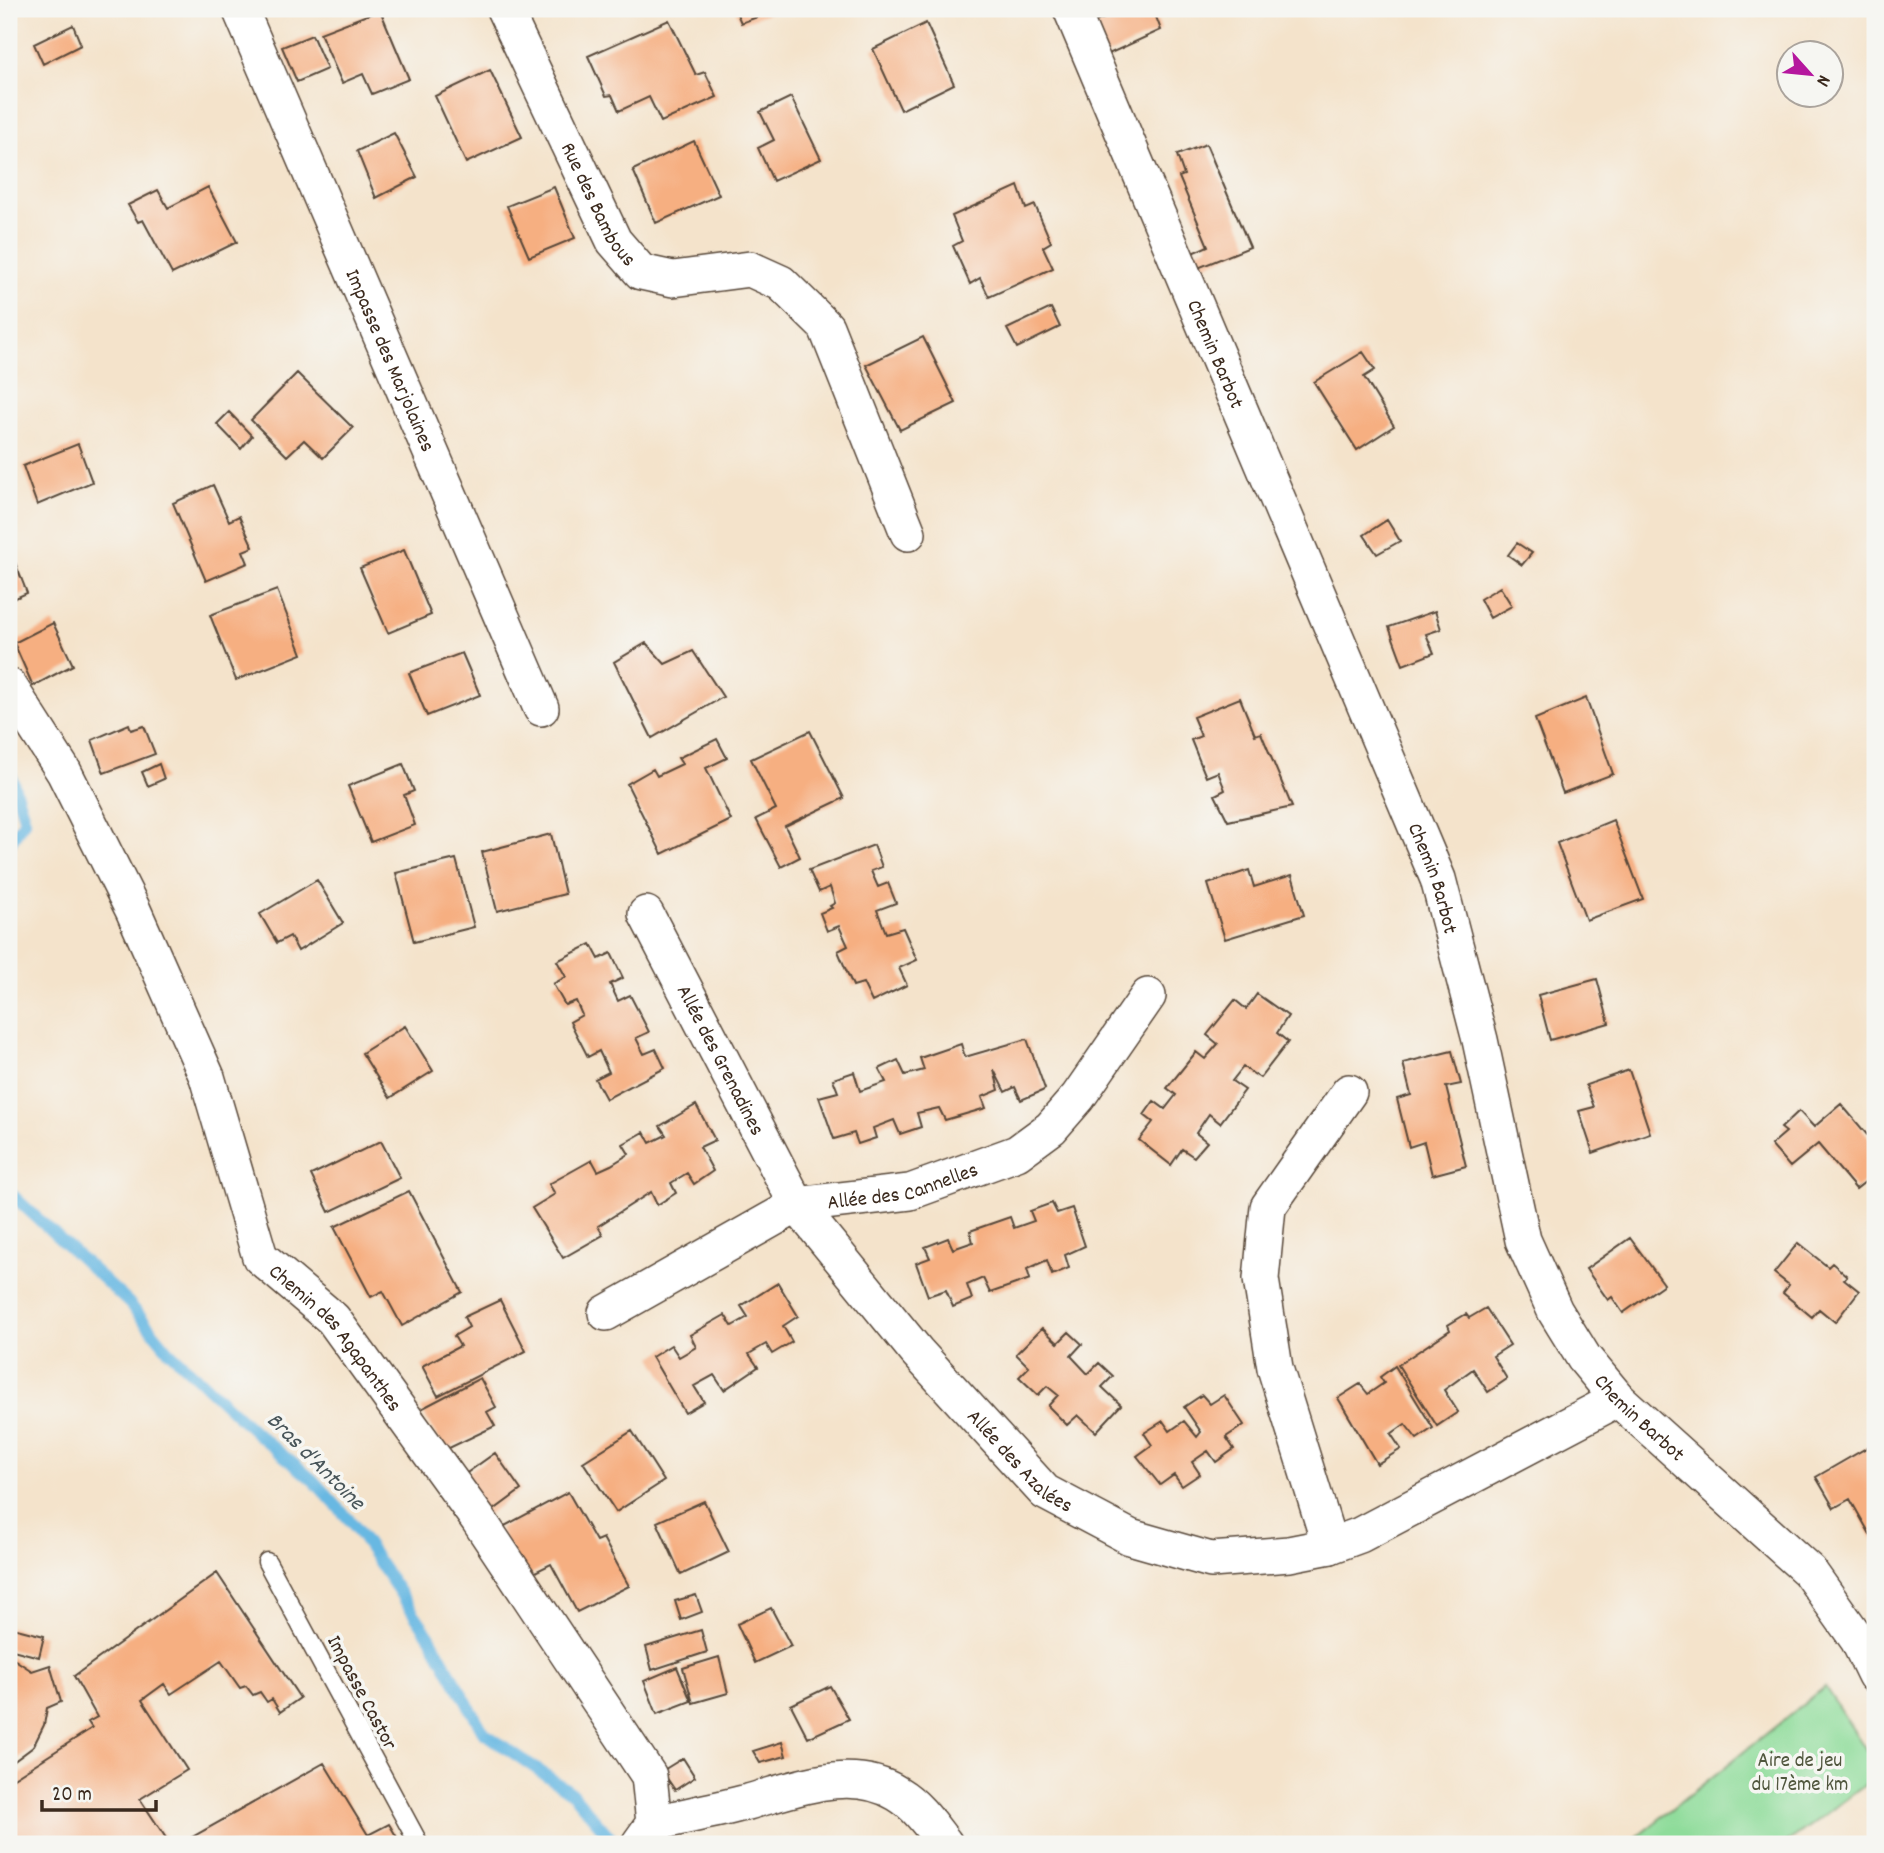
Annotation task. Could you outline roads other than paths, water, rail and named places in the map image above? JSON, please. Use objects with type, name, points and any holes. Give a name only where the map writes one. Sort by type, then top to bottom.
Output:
[{"type":"street","name":"Impasse des Marjolaines","points":[[240,9],[541,708]]},
{"type":"street","name":"Rue des Bambous","points":[[504,9],[614,241],[641,272],[673,279],[750,269],[781,283],[826,327],[908,533]]},
{"type":"street","name":"Chemin Barbot","points":[[1071,9],[1438,879],[1480,1040],[1523,1240],[1555,1311],[1584,1358],[1618,1399],[1809,1571],[1858,1640],[1875,1675]]},
{"type":"street","name":"Chemin des Agapanthes","points":[[9,686],[64,772],[132,910],[202,1065],[261,1257],[332,1319],[478,1520],[649,1776],[646,1834]]},
{"type":"street","name":"Allée des Grenadines","points":[[646,914],[797,1205]]},
{"type":"street","name":"Allée des Cannelles","points":[[606,1313],[797,1205],[909,1192],[1017,1153],[1051,1128],[1079,1097],[1148,996]]},
{"type":"street","points":[[1330,1546],[1275,1368],[1261,1279],[1268,1207],[1349,1092]]},
{"type":"street","name":"Allée des Azalées","points":[[797,1205],[917,1352],[1045,1492],[1129,1537],[1211,1560],[1289,1554],[1330,1546],[1360,1535],[1618,1399]]},
{"type":"street","points":[[646,1834],[812,1784],[842,1780],[867,1783],[897,1793],[921,1812],[945,1844]]},
{"type":"lane","name":"Impasse Castor","points":[[267,1562],[419,1844]]},
{"type":"waterway","name":"Bras d'Antoine","points":[[9,770],[25,820],[9,844]]},
{"type":"waterway","name":"Bras d'Antoine","points":[[9,1192],[129,1303],[169,1351],[256,1433],[313,1480],[353,1524],[430,1637],[484,1733],[572,1793],[616,1844]]},
{"type":"park label","name":"Aire de jeu du 17ème km","points":[[1800,1771]]}]
